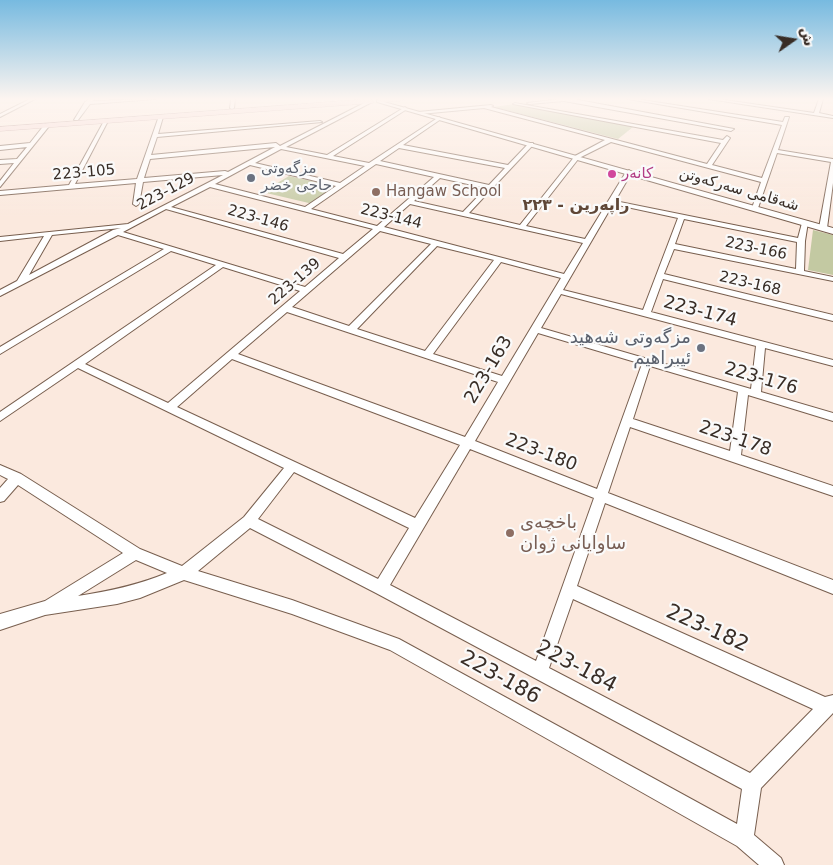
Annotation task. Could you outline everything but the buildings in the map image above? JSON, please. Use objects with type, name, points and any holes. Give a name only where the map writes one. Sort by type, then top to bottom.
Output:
[{"type":"street","points":[[0,185],[36,139]]},
{"type":"street","points":[[71,186],[96,139]]},
{"type":"street","points":[[136,204],[140,180],[154,139]]},
{"type":"street","name":"223-129","points":[[0,293],[293,139]]},
{"type":"street","points":[[327,157],[355,139]]},
{"type":"street","points":[[305,210],[408,139]]},
{"type":"street","name":"شەقامی سەرکەوتن","points":[[514,139],[833,231]]},
{"type":"street","points":[[618,142],[621,139]]},
{"type":"street","points":[[708,167],[724,142],[709,139]]},
{"type":"street","points":[[755,208],[779,139]]},
{"type":"street","points":[[522,227],[577,158],[610,140],[765,181]]},
{"type":"street","points":[[465,214],[530,144]]},
{"type":"street","points":[[0,148],[31,145]]},
{"type":"street","points":[[148,157],[280,146],[327,157],[491,187]]},
{"type":"street","points":[[399,146],[509,167]]},
{"type":"street","points":[[775,151],[833,162],[830,197],[823,228]]},
{"type":"street","points":[[0,162],[19,161]]},
{"type":"street","points":[[247,164],[341,185]]},
{"type":"street","name":"223-105","points":[[0,193],[230,172]]},
{"type":"street","name":"223-163","points":[[381,588],[629,172]]},
{"type":"street","name":"223-139","points":[[169,408],[439,176]]},
{"type":"street","name":"223-144","points":[[207,184],[567,276]]},
{"type":"street","points":[[410,202],[588,242]]},
{"type":"street","points":[[611,202],[681,218],[801,241]]},
{"type":"street","name":"223-146","points":[[164,207],[344,257]]},
{"type":"street","points":[[646,314],[681,218]]},
{"type":"street","points":[[800,272],[801,241],[806,223]]},
{"type":"street","points":[[0,239],[132,224]]},
{"type":"street","points":[[116,232],[306,290]]},
{"type":"street","points":[[20,283],[50,233]]},
{"type":"street","points":[[350,330],[436,243]]},
{"type":"street","name":"223-166","points":[[672,246],[833,280]]},
{"type":"street","points":[[0,350],[170,250]]},
{"type":"street","points":[[427,355],[499,259]]},
{"type":"street","points":[[0,417],[221,265]]},
{"type":"street","name":"223-168","points":[[661,276],[833,318]]},
{"type":"street","name":"223-174","points":[[558,291],[833,363]]},
{"type":"street","points":[[285,308],[505,381]]},
{"type":"street","name":"223-176","points":[[536,328],[833,417]]},
{"type":"street","points":[[756,394],[761,344]]},
{"type":"street","name":"223-180","points":[[231,355],[601,495]]},
{"type":"street","points":[[540,672],[647,362]]},
{"type":"street","points":[[77,364],[418,526]]},
{"type":"street","points":[[735,458],[743,391]]},
{"type":"street","name":"223-178","points":[[626,421],[833,491]]},
{"type":"street","points":[[0,622],[45,608],[117,597],[184,573],[249,521],[292,466]]},
{"type":"street","name":"223-186","points":[[0,470],[17,478],[135,553],[184,573],[292,607],[394,644],[744,839],[774,865]]},
{"type":"street","points":[[0,497],[17,478]]},
{"type":"street","points":[[601,495],[833,586]]},
{"type":"street","name":"223-184","points":[[249,521],[381,588],[752,784]]},
{"type":"street","points":[[45,608],[135,553]]},
{"type":"street","name":"223-182","points":[[569,590],[830,704]]},
{"type":"street","points":[[744,839],[752,784],[830,704]]},
{"type":"green space","points":[[289,176],[338,187],[313,204],[262,192]]},
{"type":"green space","points":[[813,230],[833,235],[833,275],[808,270]]},
{"type":"place","name":"کانەر","points":[[612,174]]},
{"type":"place","name":"مزگه‌وتی حاجی خضر","points":[[251,178]]},
{"type":"place","name":"Hangaw School","points":[[376,192]]},
{"type":"place","name":"مزگەوتی شەهید ئیبراهیم","points":[[701,348]]},
{"type":"place","name":"باخچەی ساوایانی ژوان","points":[[510,533]]},
{"type":"district","name":"راپەرین - ٢٢٣","points":[[576,206]]}]
